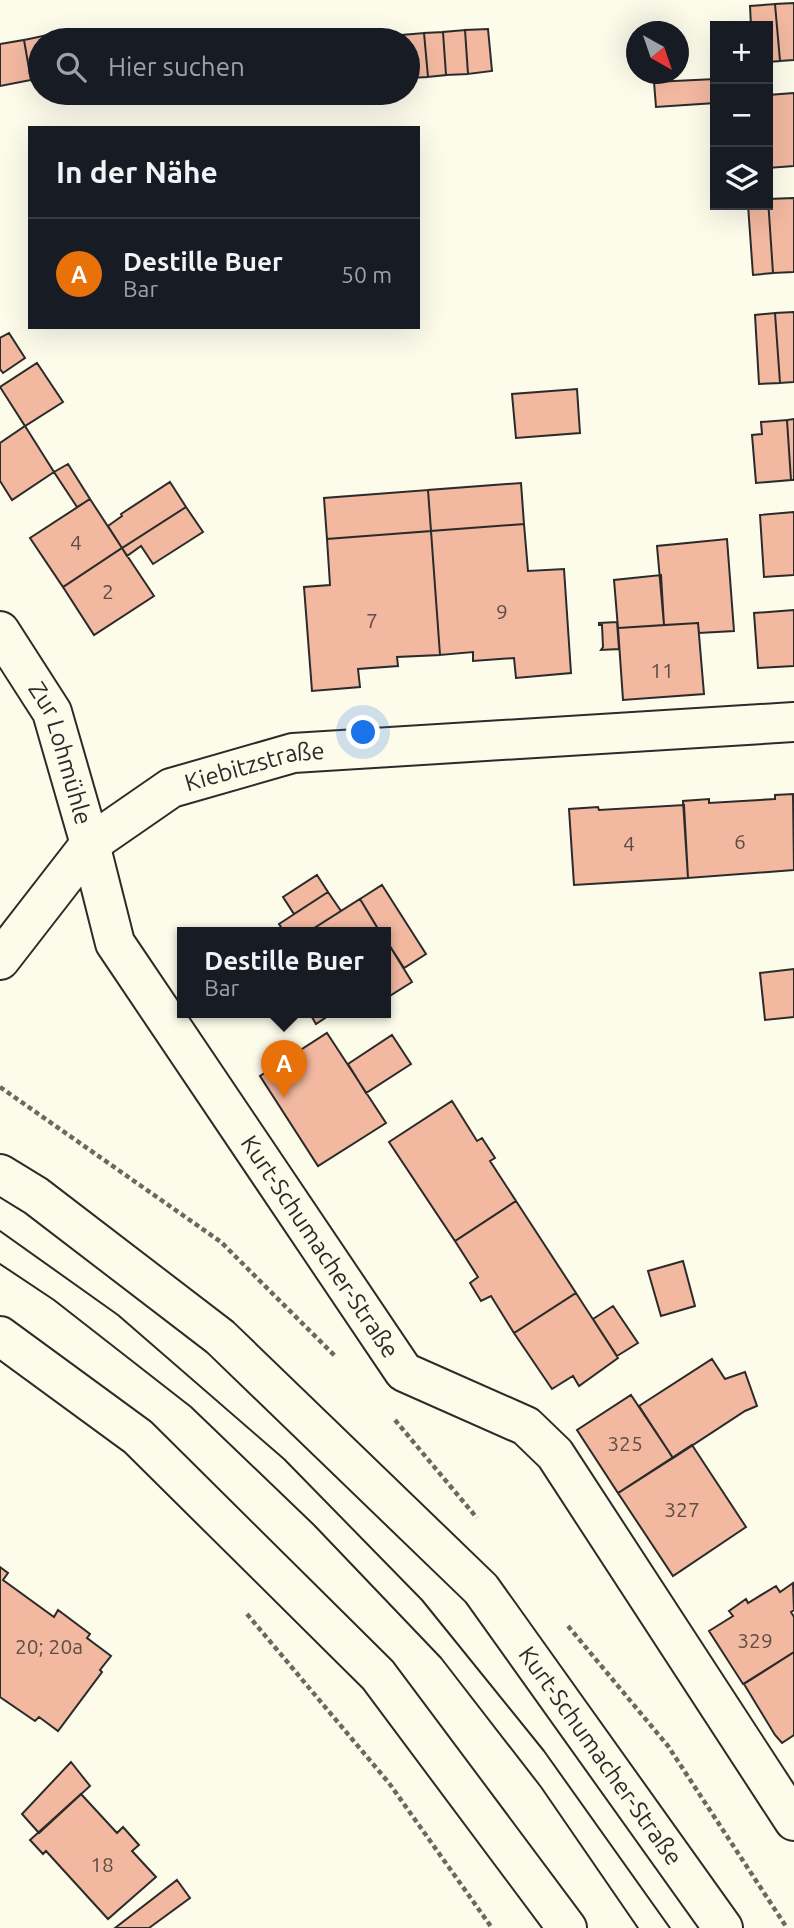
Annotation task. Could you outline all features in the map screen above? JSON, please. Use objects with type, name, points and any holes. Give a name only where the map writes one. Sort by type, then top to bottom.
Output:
[{"type":"main road","name":"Zur Lohmühle","points":[[0,631],[52,712],[90,844]]},
{"type":"main road","name":"Kiebitzstraße","points":[[0,960],[90,844],[171,788],[293,753],[794,722]]},
{"type":"main road","name":"Kurt-Schumacher-Straße","points":[[90,844],[115,943],[404,1372],[526,1426],[555,1454],[794,1821]]},
{"type":"main road","name":"Kurt-Schumacher-Straße","points":[[0,1174],[36,1196],[220,1337],[481,1588],[723,1928]]},
{"type":"main road","points":[[0,1336],[138,1437],[378,1675],[564,1926]]},
{"type":"path","points":[[241,1607],[389,1783],[492,1928]]},
{"type":"building","points":[[794,3],[794,60],[780,61],[775,4]]},
{"type":"building","points":[[775,4],[780,61],[773,62],[773,21],[751,21],[750,6]]},
{"type":"building","points":[[488,29],[492,71],[468,74],[465,30]]},
{"type":"building","points":[[465,30],[468,74],[446,75],[443,32]]},
{"type":"building","points":[[443,32],[446,75],[428,77],[424,33]]},
{"type":"building","points":[[420,33],[424,33],[428,77],[420,77]]},
{"type":"building","points":[[28,39],[28,63],[24,40]]},
{"type":"building","points":[[24,40],[28,81],[0,86],[0,44]]},
{"type":"building","points":[[710,79],[710,103],[656,107],[654,84],[689,84],[689,80]]},
{"type":"building","points":[[794,93],[794,166],[773,168],[773,95]]},
{"type":"building","points":[[794,198],[794,272],[773,273],[769,210],[773,210],[773,199]]},
{"type":"building","points":[[748,210],[769,210],[773,273],[753,275]]},
{"type":"building","points":[[794,312],[794,382],[780,383],[775,313]]},
{"type":"building","points":[[775,313],[780,383],[759,384],[755,315]]},
{"type":"building","points":[[9,333],[25,358],[3,373],[0,369],[0,338]]},
{"type":"building","points":[[37,363],[63,402],[25,426],[0,387]]},
{"type":"building","points":[[577,389],[580,433],[516,438],[512,394]]},
{"type":"building","points":[[794,419],[794,480],[791,480],[787,420]]},
{"type":"building","points":[[787,420],[791,480],[756,483],[752,435],[762,434],[761,422]]},
{"type":"building","points":[[25,426],[54,472],[12,500],[0,481],[0,443]]},
{"type":"building","points":[[68,464],[90,499],[77,507],[54,472]]},
{"type":"building","points":[[170,482],[186,507],[122,548],[108,526],[122,516],[121,514]]},
{"type":"building","points":[[521,483],[524,524],[431,531],[428,490]]},
{"type":"building","points":[[428,490],[431,531],[327,539],[324,498]]},
{"type":"building","points":[[90,499],[122,548],[63,587],[30,538]]},
{"type":"building","points":[[186,507],[203,532],[153,564],[141,546],[127,556],[122,548]]},
{"type":"building","points":[[794,512],[794,575],[764,577],[760,515]]},
{"type":"building","points":[[524,524],[528,571],[564,569],[571,673],[516,678],[514,658],[473,661],[473,652],[440,655],[431,531]]},
{"type":"building","points":[[431,531],[440,655],[397,657],[398,666],[358,669],[360,687],[312,691],[304,587],[330,585],[327,539]]},
{"type":"building","points":[[727,539],[734,631],[699,633],[698,623],[664,625],[657,546]]},
{"type":"building","points":[[122,548],[154,596],[94,635],[63,587]]},
{"type":"building","points":[[661,575],[664,625],[618,628],[614,580]]},
{"type":"building","points":[[794,610],[794,666],[758,668],[754,613]]},
{"type":"building","points":[[617,622],[619,649],[601,650],[602,625],[599,623]]},
{"type":"building","points":[[698,623],[704,694],[623,700],[618,628]]},
{"type":"building","points":[[793,794],[794,870],[688,878],[683,801],[709,799],[709,803],[775,799],[775,795]]},
{"type":"building","points":[[684,805],[688,878],[574,885],[569,809]]},
{"type":"building","points":[[317,875],[328,892],[294,914],[283,897]]},
{"type":"building","points":[[382,885],[426,954],[404,968],[391,948],[391,927],[377,927],[360,899]]},
{"type":"building","points":[[328,892],[341,911],[316,927],[281,927],[279,924]]},
{"type":"building","points":[[360,899],[377,927],[316,927]]},
{"type":"building","points":[[391,948],[412,982],[391,995]]},
{"type":"building","points":[[794,969],[794,1017],[765,1020],[760,973]]},
{"type":"building","points":[[312,1018],[325,1018],[316,1024]]},
{"type":"building","points":[[327,1033],[386,1123],[318,1166],[260,1076]]},
{"type":"building","points":[[392,1035],[411,1064],[366,1093],[348,1064]]},
{"type":"building","points":[[452,1101],[477,1141],[482,1138],[495,1158],[490,1161],[516,1201],[455,1241],[389,1142]]},
{"type":"building","points":[[516,1201],[576,1293],[514,1333],[491,1296],[481,1301],[470,1283],[478,1277],[455,1241]]},
{"type":"building","points":[[683,1261],[695,1306],[661,1316],[648,1271]]},
{"type":"building","points":[[576,1293],[618,1358],[579,1386],[573,1376],[552,1389],[514,1333]]},
{"type":"building","points":[[613,1306],[638,1343],[617,1356],[593,1319]]},
{"type":"building","points":[[712,1359],[725,1379],[745,1372],[757,1406],[673,1458],[639,1406]]},
{"type":"building","points":[[631,1395],[673,1458],[618,1493],[577,1430]]},
{"type":"building","points":[[692,1445],[746,1527],[673,1576],[618,1493]]},
{"type":"building","points":[[0,1567],[8,1573],[3,1580],[54,1617],[58,1610],[90,1634],[87,1638],[111,1656],[58,1731],[39,1717],[35,1721],[0,1697]]},
{"type":"building","points":[[793,1583],[794,1610],[791,1612],[794,1617],[794,1652],[743,1684],[709,1631],[733,1616],[729,1611],[746,1599],[748,1603],[776,1586],[780,1592]]},
{"type":"building","points":[[794,1652],[794,1735],[782,1743],[744,1684]]},
{"type":"building","points":[[71,1762],[90,1786],[39,1833],[22,1814]]},
{"type":"building","points":[[81,1794],[117,1833],[123,1827],[139,1845],[132,1851],[156,1877],[108,1919],[46,1851],[43,1854],[30,1840]]},
{"type":"building","points":[[177,1880],[190,1898],[149,1928],[115,1928]]},
{"type":"tram line","points":[[0,1231],[118,1315],[284,1459],[422,1600],[544,1751],[670,1928]]},
{"type":"tram line","points":[[0,1264],[54,1300],[191,1407],[314,1525],[441,1658],[541,1787],[638,1928]]},
{"type":"place","name":"Destille Buer","points":[[284,1098]]}]
